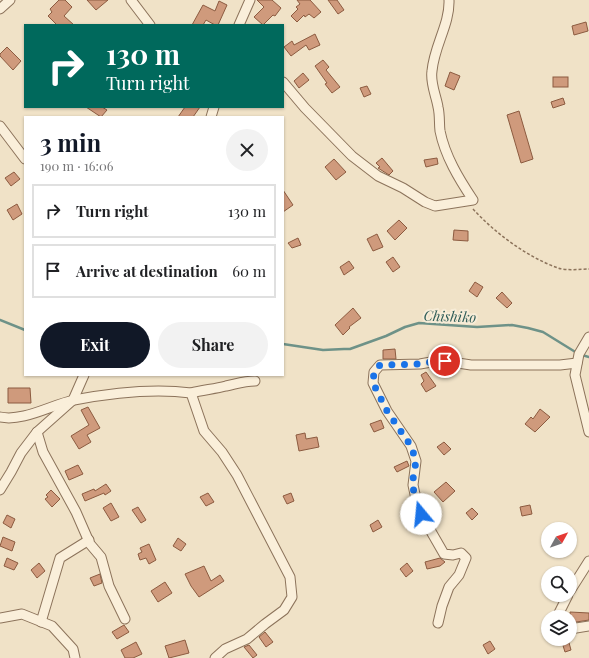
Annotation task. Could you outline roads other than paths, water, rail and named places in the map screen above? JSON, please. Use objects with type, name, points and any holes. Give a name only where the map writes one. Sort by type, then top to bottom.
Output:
[{"type":"street","points":[[0,9],[10,0]]},
{"type":"street","points":[[131,0],[149,24]]},
{"type":"street","points":[[239,24],[250,0]]},
{"type":"street","points":[[284,83],[305,108],[352,156],[378,176],[403,188],[424,202],[435,206],[473,200],[446,152],[441,132],[439,110],[432,83],[432,71],[440,37],[448,20],[449,0]]},
{"type":"street","points":[[0,126],[24,158]]},
{"type":"street","points":[[589,337],[579,354],[575,375],[589,432]]},
{"type":"street","points":[[438,623],[449,587],[459,575],[466,558],[461,553],[453,555],[444,554],[421,514],[412,485],[416,461],[411,446],[387,411],[373,383],[374,372],[380,365],[420,364],[445,361],[471,365],[560,365],[577,363]]},
{"type":"street","points":[[0,490],[21,453],[37,432],[73,400],[84,376]]},
{"type":"street","points":[[0,417],[10,419],[53,408],[73,400],[139,390],[159,392],[173,390],[190,393],[208,388],[225,387],[240,382],[255,380]]},
{"type":"street","points":[[190,393],[204,431],[222,452],[237,475],[290,577],[292,597],[284,610],[246,639],[225,649],[215,658]]},
{"type":"street","points":[[37,432],[43,452],[76,512],[89,540],[101,558],[109,586],[125,619]]},
{"type":"street","points":[[41,622],[60,558],[89,540]]},
{"type":"street","points":[[577,580],[589,561]]},
{"type":"street","points":[[0,618],[22,614],[52,626],[73,649],[75,658]]},
{"type":"street","points":[[577,628],[589,626]]},
{"type":"waterway","name":"Chishiko","points":[[0,320],[24,330]]},
{"type":"waterway","name":"Chishiko","points":[[284,344],[323,350],[350,349],[419,323],[477,327],[512,325],[543,332],[577,353]]},
{"type":"waterway","name":"Chishiko","points":[[582,355],[589,357]]}]
